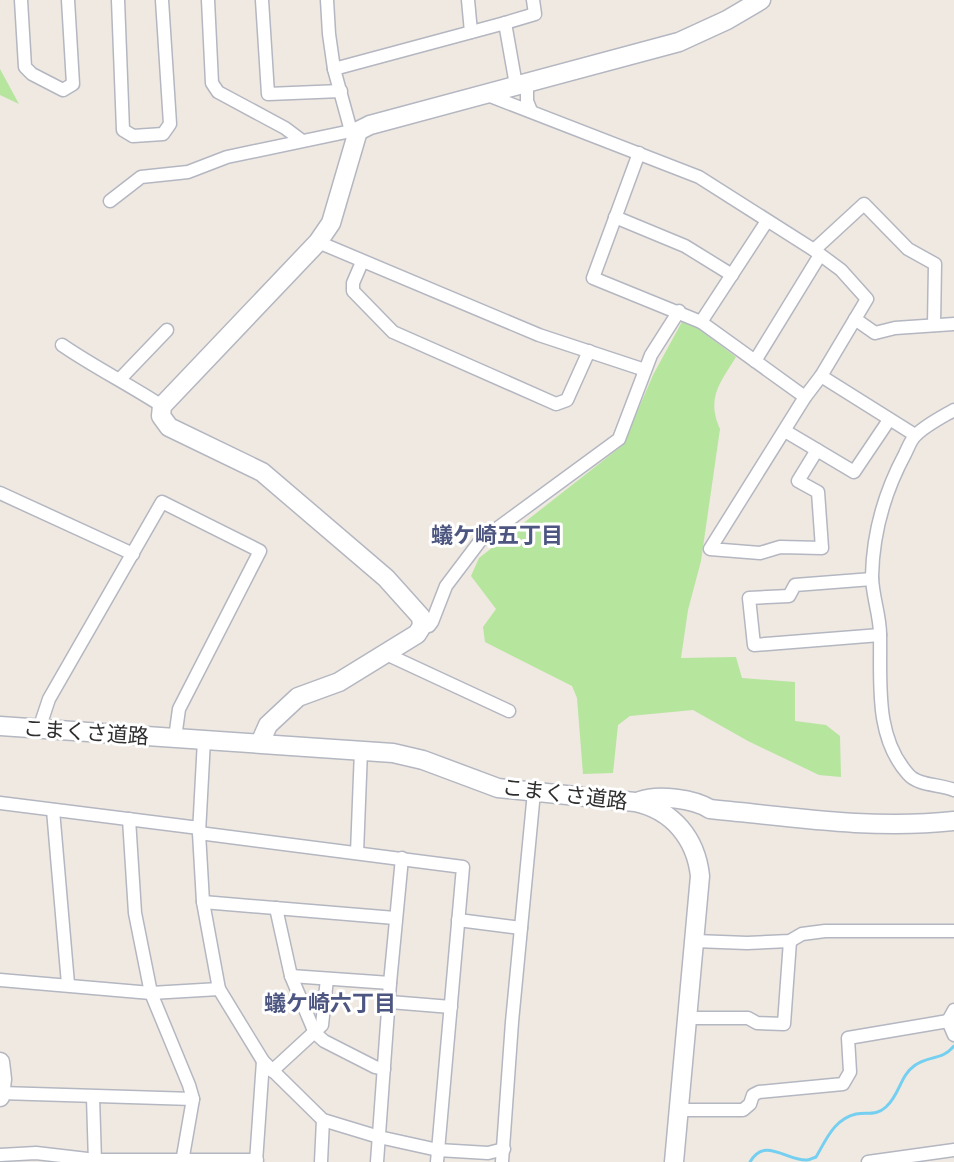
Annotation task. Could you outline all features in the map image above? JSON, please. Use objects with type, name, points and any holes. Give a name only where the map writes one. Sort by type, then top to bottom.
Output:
[{"type":"street","points":[[21,0],[25,67],[33,74],[63,90],[73,84],[68,0]]},
{"type":"street","points":[[118,0],[123,130],[133,136],[163,134],[170,124],[162,0]]},
{"type":"street","points":[[208,0],[212,83],[218,92],[285,128],[301,140]]},
{"type":"street","points":[[262,0],[268,94],[341,91]]},
{"type":"street","points":[[260,743],[268,725],[298,697],[339,682],[417,634],[422,626],[421,617],[386,578],[262,472],[169,427],[161,416],[162,406],[318,242],[331,224],[354,132],[334,69],[327,0]]},
{"type":"street","points":[[468,0],[471,32]]},
{"type":"street","points":[[334,69],[535,14],[533,0]]},
{"type":"street","points":[[110,201],[141,177],[188,172],[227,157],[301,140],[358,131],[370,125],[679,42],[727,20],[761,0]]},
{"type":"street","points":[[505,23],[521,84],[531,111]]},
{"type":"street","points":[[485,94],[699,177],[817,252],[841,270],[867,299],[821,376],[710,549],[760,553],[780,547],[822,548],[818,492],[798,481],[817,450]]},
{"type":"street","points":[[639,153],[593,278],[679,311],[701,322],[806,398]]},
{"type":"street","points":[[755,361],[817,252],[864,204],[908,249],[935,264],[934,325]]},
{"type":"street","points":[[615,217],[685,246],[732,275]]},
{"type":"street","points":[[701,322],[767,220]]},
{"type":"street","points":[[318,242],[539,335],[645,370]]},
{"type":"street","points":[[362,262],[353,283],[353,291],[393,332],[556,404],[567,400],[589,351]]},
{"type":"street","points":[[422,626],[429,626],[432,622],[446,586],[480,541],[619,439],[651,355],[679,311]]},
{"type":"street","points":[[855,319],[875,333],[896,328],[954,324]]},
{"type":"street","points":[[120,379],[167,330]]},
{"type":"street","points":[[62,345],[162,406]]},
{"type":"street","points":[[821,376],[915,435]]},
{"type":"street","points":[[954,410],[915,435],[897,470],[884,501],[875,535],[872,579],[879,615],[879,676],[884,724],[896,756],[908,774],[916,780],[954,790]]},
{"type":"street","points":[[785,431],[854,472],[889,420]]},
{"type":"street","points":[[0,493],[133,554]]},
{"type":"street","points":[[42,720],[49,699],[162,502],[260,551],[179,709],[175,738]]},
{"type":"street","points":[[872,579],[795,585],[789,596],[749,598],[754,645],[880,636]]},
{"type":"street","points":[[384,653],[509,711]]},
{"type":"street","name":"こまくさ道路","points":[[0,726],[393,753],[423,759],[498,789],[635,802],[655,808],[673,819],[682,829],[699,866],[674,1162]]},
{"type":"street","points":[[204,740],[199,830],[203,902],[219,989],[263,1061],[323,1120],[437,1156],[488,1153],[504,1149]]},
{"type":"street","points":[[357,853],[361,750]]},
{"type":"street","points":[[502,1162],[512,1022],[534,792]]},
{"type":"street","points":[[635,802],[648,798],[692,801],[710,809],[855,824],[926,824],[954,821]]},
{"type":"street","points":[[0,803],[129,819],[463,867],[437,1156]]},
{"type":"street","points":[[682,829],[710,809]]},
{"type":"street","points":[[53,810],[68,984]]},
{"type":"street","points":[[129,819],[135,913],[151,993],[193,1099],[182,1161]]},
{"type":"street","points":[[377,1162],[395,918],[402,858]]},
{"type":"street","points":[[203,902],[395,918]]},
{"type":"street","points":[[276,908],[291,976],[315,1033],[324,1041],[354,1057],[384,1069]]},
{"type":"street","points":[[458,920],[521,928]]},
{"type":"street","points":[[694,941],[747,944],[790,941],[802,934],[825,931],[954,931]]},
{"type":"street","points":[[687,1018],[748,1018],[756,1023],[784,1024],[790,941]]},
{"type":"street","points":[[291,976],[390,983]]},
{"type":"street","points":[[272,1071],[322,1025],[327,979]]},
{"type":"street","points":[[0,980],[68,984],[151,993],[219,989]]},
{"type":"street","points":[[390,1002],[451,1006]]},
{"type":"street","points":[[678,1110],[743,1110],[750,1104],[753,1095],[759,1092],[843,1084],[850,1072],[848,1038],[951,1015],[954,1035]]},
{"type":"street","points":[[0,1155],[36,1153],[95,1161],[256,1161],[263,1061]]},
{"type":"street","points":[[0,1062],[0,1095],[193,1099]]},
{"type":"street","points":[[93,1097],[95,1161]]},
{"type":"street","points":[[321,1162],[323,1120]]},
{"type":"street","points":[[868,1162],[954,1150]]},
{"type":"green space","points":[[0,69],[19,104],[0,95]]},
{"type":"green space","points":[[684,318],[736,357],[720,383],[715,399],[714,408],[720,429],[701,561],[688,610],[681,658],[736,657],[742,678],[795,682],[795,721],[826,725],[840,736],[841,777],[819,775],[748,741],[693,710],[630,716],[618,725],[613,773],[583,774],[577,698],[572,686],[485,642],[483,627],[496,609],[471,576],[479,558],[623,445],[653,375]]},
{"type":"waterway","points":[[750,1162],[756,1154],[769,1150],[799,1159],[808,1160],[816,1157],[827,1137],[842,1120],[856,1114],[875,1113],[882,1110],[891,1102],[909,1070],[919,1063],[945,1054],[954,1046]]},
{"type":"district","name":"蟻ケ崎五丁目","points":[[497,535]]},
{"type":"district","name":"蟻ケ崎六丁目","points":[[330,1003]]}]
